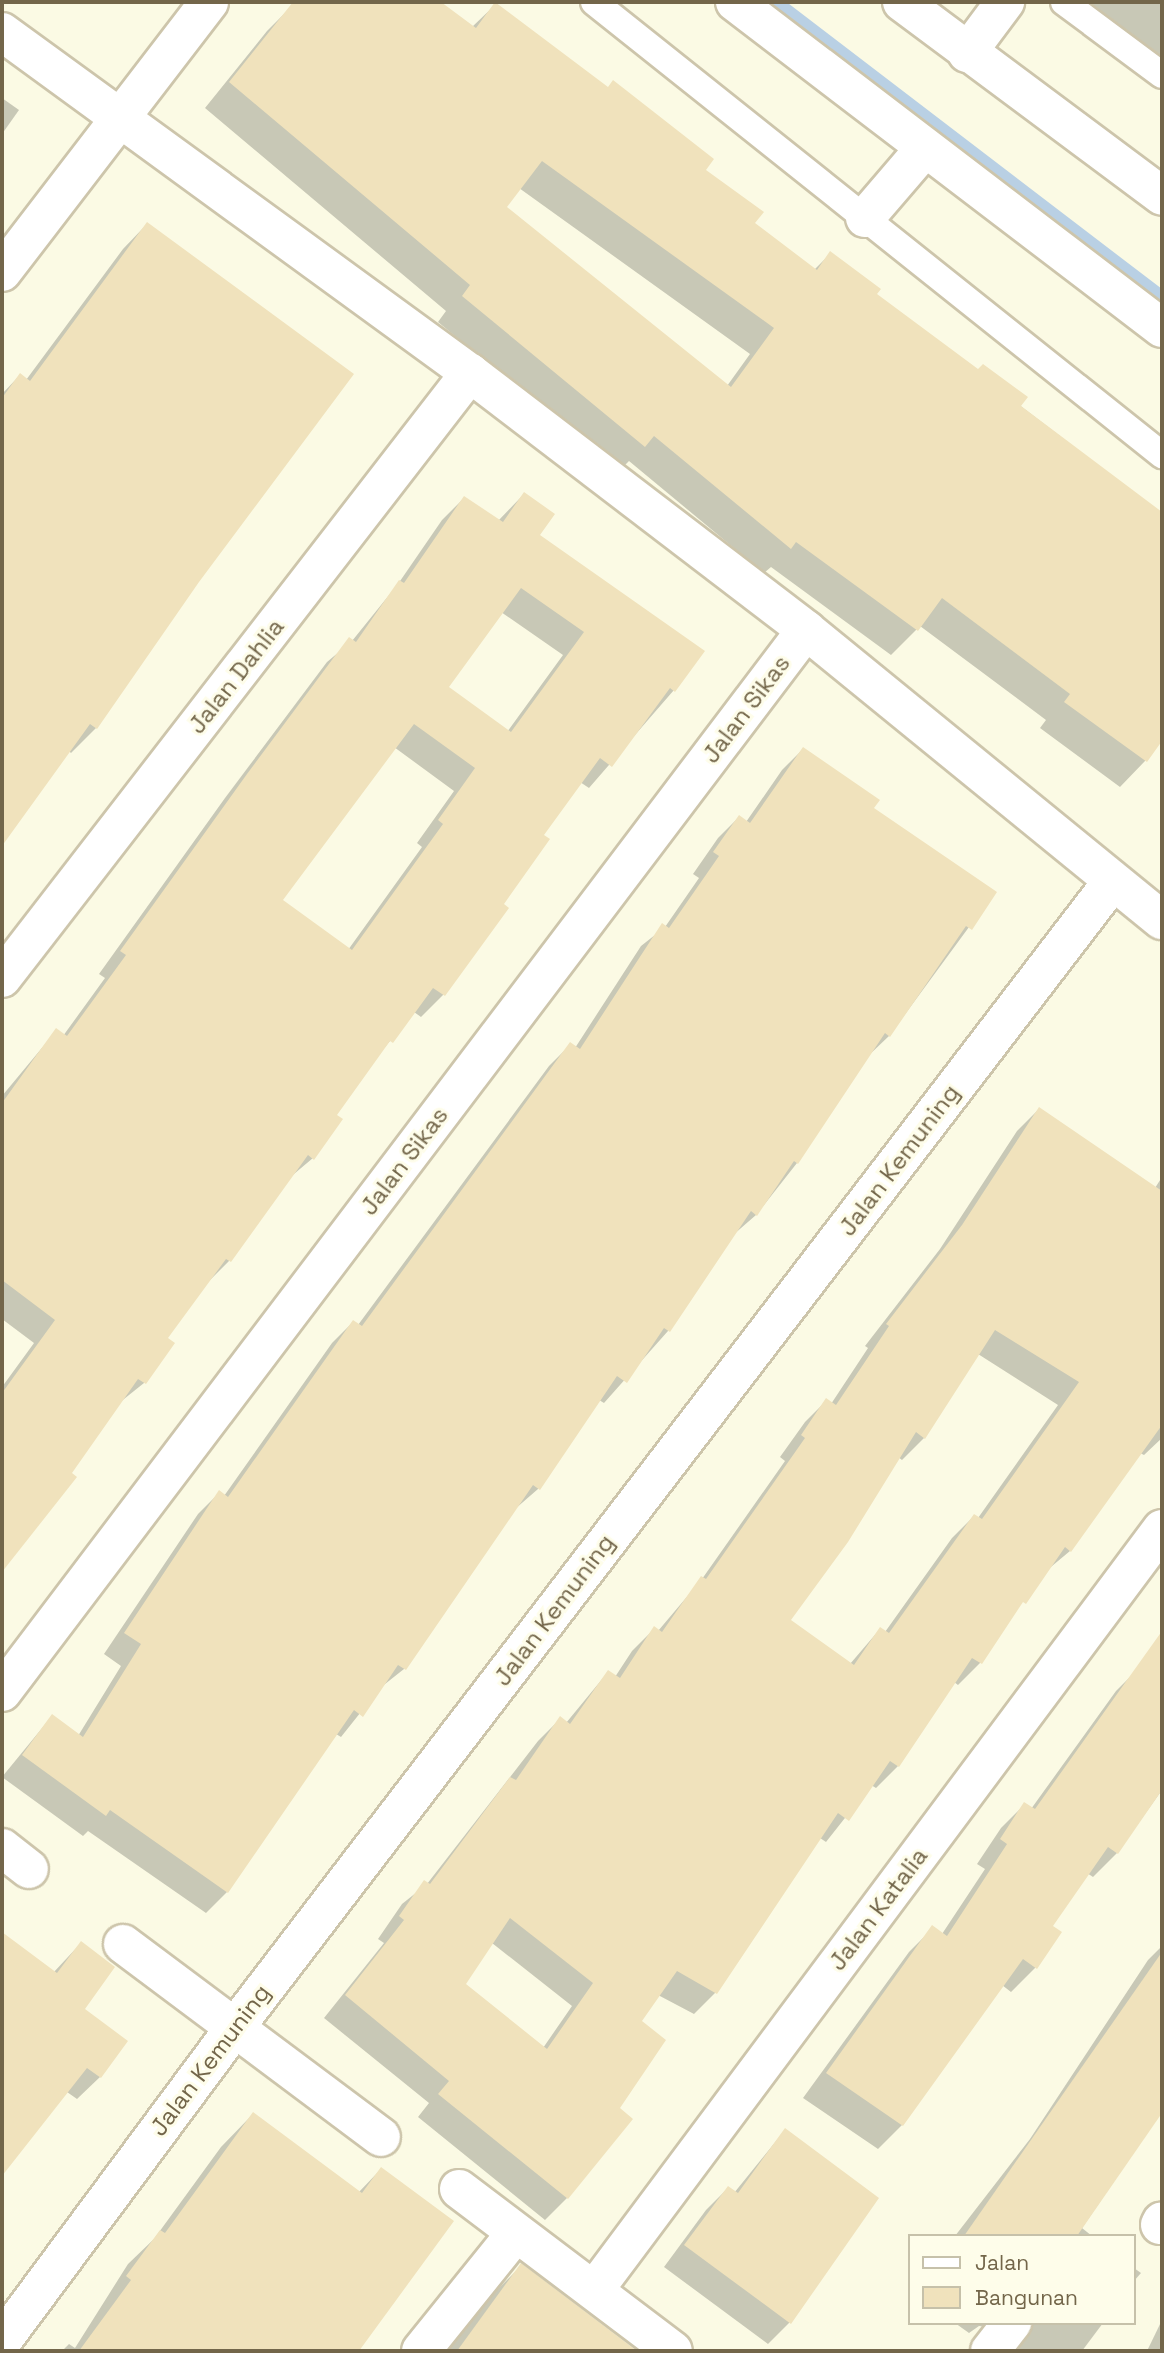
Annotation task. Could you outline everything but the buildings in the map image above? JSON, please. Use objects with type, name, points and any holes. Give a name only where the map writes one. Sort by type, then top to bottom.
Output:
[{"type":"street","points":[[2,272],[209,2]]},
{"type":"street","points":[[735,2],[1162,328]]},
{"type":"street","points":[[902,2],[1162,196]]},
{"type":"street","points":[[967,53],[1005,2]]},
{"type":"street","points":[[2,32],[470,373],[806,630],[1112,882],[1162,920]]},
{"type":"street","points":[[865,218],[925,148]]},
{"type":"street","name":"Jalan Dahlia","points":[[2,978],[470,373]]},
{"type":"street","name":"Jalan Sikas","points":[[2,1692],[806,630]]},
{"type":"street","name":"Jalan Kemuning","points":[[2,2342],[233,2029],[1112,882]]},
{"type":"street","name":"Jalan Katalia","points":[[595,2290],[1162,1529]]},
{"type":"street","points":[[123,1944],[233,2029],[381,2137]]},
{"type":"street","points":[[459,2189],[673,2351]]},
{"type":"street","points":[[421,2351],[515,2234]]},
{"type":"street","points":[[990,2351],[1010,2325]]},
{"type":"lane","points":[[594,2],[1162,455]]},
{"type":"lane","points":[[1064,2],[1162,75]]},
{"type":"waterway","points":[[775,2],[1162,298]]}]
